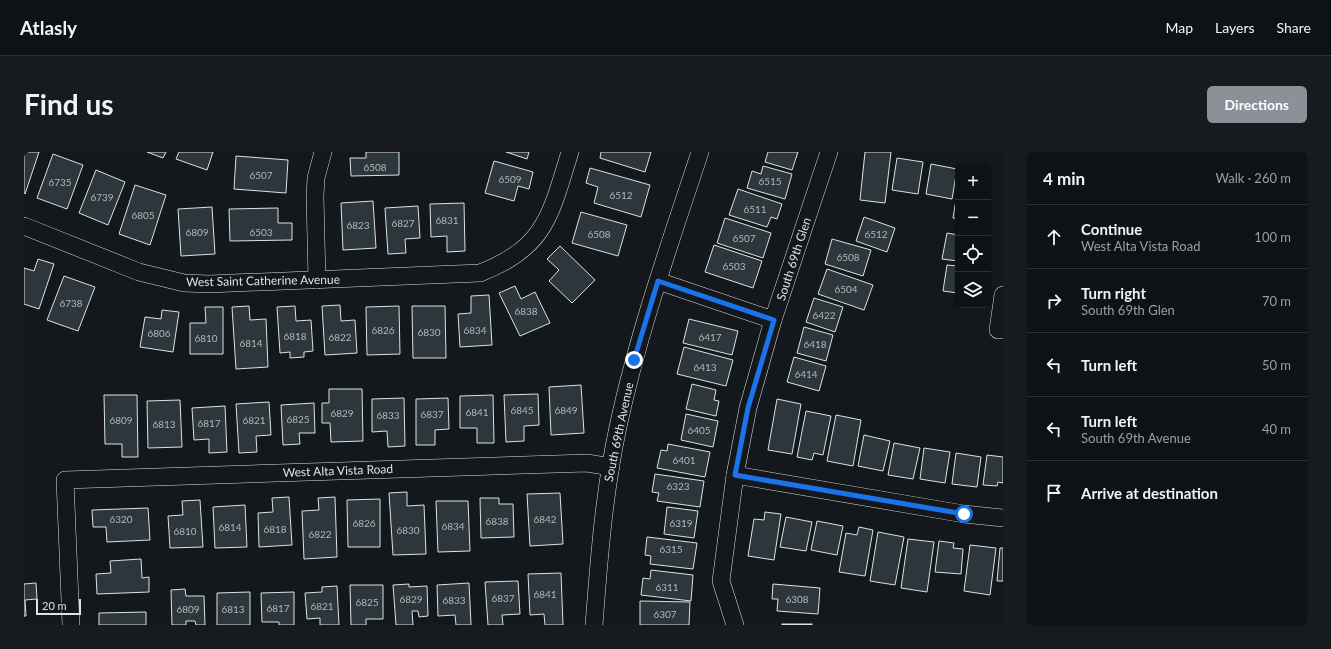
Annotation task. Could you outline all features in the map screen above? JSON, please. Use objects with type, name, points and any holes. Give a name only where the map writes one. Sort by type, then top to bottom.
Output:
[{"type":"street","points":[[317,280],[315,196],[316,178],[323,152]]},
{"type":"street","name":"West Saint Catherine Avenue","points":[[24,226],[139,272],[184,283],[317,280],[480,273],[508,260],[529,244],[545,224],[554,203],[570,152]]},
{"type":"street","name":"South 69th Avenue","points":[[594,625],[605,502],[627,388],[658,281],[700,152]]},
{"type":"street","name":"South 69th Glen","points":[[735,625],[721,581],[735,475],[748,408],[774,320],[829,152]]},
{"type":"street","points":[[658,281],[774,320]]},
{"type":"street","points":[[1001,330],[1003,295]]},
{"type":"street","name":"West Alta Vista Road","points":[[71,625],[65,480],[587,463],[611,466]]},
{"type":"street","points":[[735,475],[964,514],[1003,518]]},
{"type":"building","points":[[24,152],[39,152],[25,194],[24,193]]},
{"type":"building","points":[[147,152],[166,152],[163,158]]},
{"type":"building","points":[[179,152],[213,152],[207,170],[176,159]]},
{"type":"building","points":[[366,152],[399,152],[399,175],[351,176],[350,158],[366,158]]},
{"type":"building","points":[[506,152],[529,152],[527,159]]},
{"type":"building","points":[[601,152],[651,152],[645,172],[600,158]]},
{"type":"building","points":[[768,152],[798,152],[792,170],[765,162]]},
{"type":"building","points":[[865,152],[891,152],[885,203],[860,200]]},
{"type":"building","points":[[53,154],[83,165],[67,209],[37,198]]},
{"type":"building","points":[[236,156],[288,160],[286,193],[234,189]]},
{"type":"building","points":[[897,158],[923,162],[918,194],[892,190]]},
{"type":"building","points":[[494,161],[533,172],[529,189],[518,186],[514,201],[485,193]]},
{"type":"building","points":[[931,164],[955,169],[955,181],[952,199],[926,194]]},
{"type":"building","points":[[763,166],[792,174],[785,199],[747,188],[752,171],[761,174]]},
{"type":"building","points":[[590,168],[650,185],[641,217],[594,203],[598,187],[586,183]]},
{"type":"building","points":[[96,170],[125,182],[108,225],[79,213]]},
{"type":"building","points":[[135,185],[166,195],[150,245],[119,234]]},
{"type":"building","points":[[738,189],[782,204],[777,219],[771,217],[767,227],[729,215]]},
{"type":"building","points":[[373,201],[376,248],[343,250],[341,203]]},
{"type":"building","points":[[464,203],[465,251],[447,252],[447,236],[431,237],[430,204]]},
{"type":"building","points":[[418,206],[420,238],[405,239],[406,253],[388,254],[385,208]]},
{"type":"building","points":[[955,206],[955,218],[953,218]]},
{"type":"building","points":[[212,207],[215,254],[181,256],[178,209]]},
{"type":"building","points":[[278,208],[278,223],[292,223],[292,240],[230,241],[229,209]]},
{"type":"building","points":[[581,212],[627,225],[618,256],[572,243]]},
{"type":"building","points":[[864,217],[895,228],[887,252],[856,241]]},
{"type":"building","points":[[725,218],[771,233],[763,258],[717,243]]},
{"type":"building","points":[[947,233],[955,234],[955,261],[942,259]]},
{"type":"building","points":[[832,239],[871,250],[863,276],[825,264]]},
{"type":"building","points":[[714,245],[762,261],[753,288],[705,272]]},
{"type":"building","points":[[560,246],[595,280],[572,303],[549,281],[559,270],[547,259]]},
{"type":"building","points":[[38,259],[54,264],[39,309],[24,304],[24,268],[34,271]]},
{"type":"building","points":[[947,265],[955,266],[955,293],[943,291]]},
{"type":"building","points":[[827,269],[873,285],[864,310],[818,294]]},
{"type":"building","points":[[64,276],[95,287],[78,331],[47,320]]},
{"type":"building","points":[[515,286],[521,299],[535,292],[550,323],[520,336],[499,293]]},
{"type":"building","points":[[489,295],[492,345],[460,347],[458,314],[471,313],[471,296]]},
{"type":"building","points":[[814,298],[843,307],[835,332],[806,322]]},
{"type":"building","points":[[340,305],[341,321],[355,320],[357,353],[325,355],[322,306]]},
{"type":"building","points":[[249,306],[250,320],[266,319],[268,367],[236,369],[232,307]]},
{"type":"building","points":[[295,306],[296,321],[311,320],[313,351],[304,352],[304,357],[290,358],[290,352],[280,353],[277,307]]},
{"type":"building","points":[[399,306],[400,354],[367,355],[366,307]]},
{"type":"building","points":[[412,306],[445,306],[446,358],[413,358]]},
{"type":"building","points":[[205,307],[223,307],[223,354],[190,354],[190,323],[206,323]]},
{"type":"building","points":[[162,310],[179,312],[173,352],[140,347],[145,317],[161,319]]},
{"type":"building","points":[[689,319],[738,331],[732,355],[683,343]]},
{"type":"building","points":[[804,327],[833,335],[826,361],[797,353]]},
{"type":"building","points":[[684,347],[733,360],[726,386],[677,374]]},
{"type":"building","points":[[794,357],[826,366],[819,391],[787,382]]},
{"type":"building","points":[[692,384],[716,390],[714,400],[719,401],[716,416],[686,409]]},
{"type":"building","points":[[581,385],[584,433],[551,435],[549,387]]},
{"type":"building","points":[[329,389],[362,389],[363,441],[331,442],[330,423],[322,423],[322,403],[329,403]]},
{"type":"building","points":[[538,394],[539,425],[524,426],[524,441],[506,442],[504,395]]},
{"type":"building","points":[[104,395],[137,395],[138,457],[122,457],[122,444],[105,444]]},
{"type":"building","points":[[493,395],[494,443],[477,443],[477,428],[460,428],[460,396]]},
{"type":"building","points":[[404,398],[405,446],[388,447],[387,431],[372,432],[372,399]]},
{"type":"building","points":[[448,398],[449,429],[435,430],[435,445],[416,445],[416,399]]},
{"type":"building","points":[[777,399],[801,404],[792,454],[768,450]]},
{"type":"building","points":[[180,400],[182,447],[148,448],[147,401]]},
{"type":"building","points":[[269,402],[271,435],[256,436],[257,452],[239,453],[236,404]]},
{"type":"building","points":[[314,403],[315,433],[299,433],[300,444],[283,445],[281,405]]},
{"type":"building","points":[[225,406],[227,452],[209,453],[209,439],[194,440],[192,408]]},
{"type":"building","points":[[806,411],[831,416],[823,455],[814,453],[812,460],[797,457]]},
{"type":"building","points":[[686,414],[718,421],[713,447],[681,440]]},
{"type":"building","points":[[836,415],[861,420],[853,466],[827,461]]},
{"type":"building","points":[[864,435],[890,441],[883,471],[858,466]]},
{"type":"building","points":[[894,443],[920,448],[913,479],[888,475]]},
{"type":"building","points":[[668,444],[710,452],[705,477],[657,468],[661,450],[667,451]]},
{"type":"building","points":[[924,448],[950,452],[945,483],[920,479]]},
{"type":"building","points":[[956,453],[981,457],[977,487],[952,484]]},
{"type":"building","points":[[987,455],[1003,457],[1003,483],[998,482],[997,486],[983,485]]},
{"type":"building","points":[[655,474],[704,481],[700,507],[657,501],[659,493],[652,492]]},
{"type":"building","points":[[407,492],[407,506],[424,505],[426,554],[393,555],[389,493]]},
{"type":"building","points":[[560,493],[563,544],[530,546],[527,494]]},
{"type":"building","points":[[289,497],[292,545],[259,547],[258,513],[273,512],[272,498]]},
{"type":"building","points":[[335,497],[337,557],[304,559],[302,511],[319,510],[318,498]]},
{"type":"building","points":[[480,498],[499,498],[499,504],[513,504],[514,537],[481,538]]},
{"type":"building","points":[[380,499],[380,547],[348,547],[347,500]]},
{"type":"building","points":[[200,500],[203,547],[170,548],[168,516],[183,515],[182,501]]},
{"type":"building","points":[[436,501],[468,501],[470,551],[438,552]]},
{"type":"building","points":[[245,505],[247,547],[215,548],[213,507]]},
{"type":"building","points":[[667,507],[698,511],[694,538],[664,534]]},
{"type":"building","points":[[148,508],[150,540],[107,542],[106,527],[93,527],[92,510]]},
{"type":"building","points":[[765,512],[781,514],[774,560],[748,556],[754,519],[764,520]]},
{"type":"building","points":[[786,517],[812,522],[806,551],[780,547]]},
{"type":"building","points":[[817,521],[843,526],[837,555],[811,550]]},
{"type":"building","points":[[859,527],[873,530],[865,576],[839,572],[846,533],[857,535]]},
{"type":"building","points":[[878,532],[904,537],[895,585],[870,581]]},
{"type":"building","points":[[647,537],[697,543],[693,569],[650,564],[651,556],[645,555]]},
{"type":"building","points":[[908,539],[934,542],[927,592],[901,588]]},
{"type":"building","points":[[939,541],[954,543],[953,548],[963,549],[961,574],[935,572]]},
{"type":"building","points":[[970,545],[996,548],[990,595],[964,591]]},
{"type":"building","points":[[1000,548],[1003,548],[1003,581],[997,581]]},
{"type":"building","points":[[141,559],[142,578],[149,577],[149,592],[97,594],[96,574],[111,573],[110,561]]},
{"type":"building","points":[[651,570],[693,575],[691,601],[641,595],[643,578],[650,579]]},
{"type":"building","points":[[561,573],[563,625],[545,625],[544,614],[530,615],[528,574]]},
{"type":"building","points":[[518,581],[520,614],[502,615],[503,625],[488,625],[485,582]]},
{"type":"building","points":[[36,583],[37,599],[25,600],[26,616],[24,616],[24,584]]},
{"type":"building","points":[[469,583],[471,625],[456,625],[455,615],[438,616],[437,585]]},
{"type":"building","points":[[409,584],[409,587],[427,586],[428,616],[419,617],[418,611],[412,611],[413,625],[396,625],[393,585]]},
{"type":"building","points":[[773,584],[820,588],[818,614],[777,611],[778,599],[772,599]]},
{"type":"building","points":[[350,585],[383,585],[383,619],[366,619],[366,625],[351,625]]},
{"type":"building","points":[[337,586],[339,625],[320,625],[320,618],[307,619],[305,593],[322,592],[322,587]]},
{"type":"building","points":[[185,589],[186,596],[204,596],[205,625],[196,625],[195,621],[186,621],[186,625],[172,625],[171,590]]},
{"type":"building","points":[[250,592],[250,625],[217,625],[217,593]]},
{"type":"building","points":[[294,592],[294,625],[279,625],[279,622],[262,622],[261,593]]},
{"type":"building","points":[[640,601],[690,602],[689,625],[640,625]]},
{"type":"building","points":[[146,612],[146,625],[99,625],[99,613]]},
{"type":"building","points":[[812,624],[812,625],[782,625]]},
{"type":"route","points":[[634,360],[658,281],[774,320],[748,408],[735,475],[964,514]]}]
